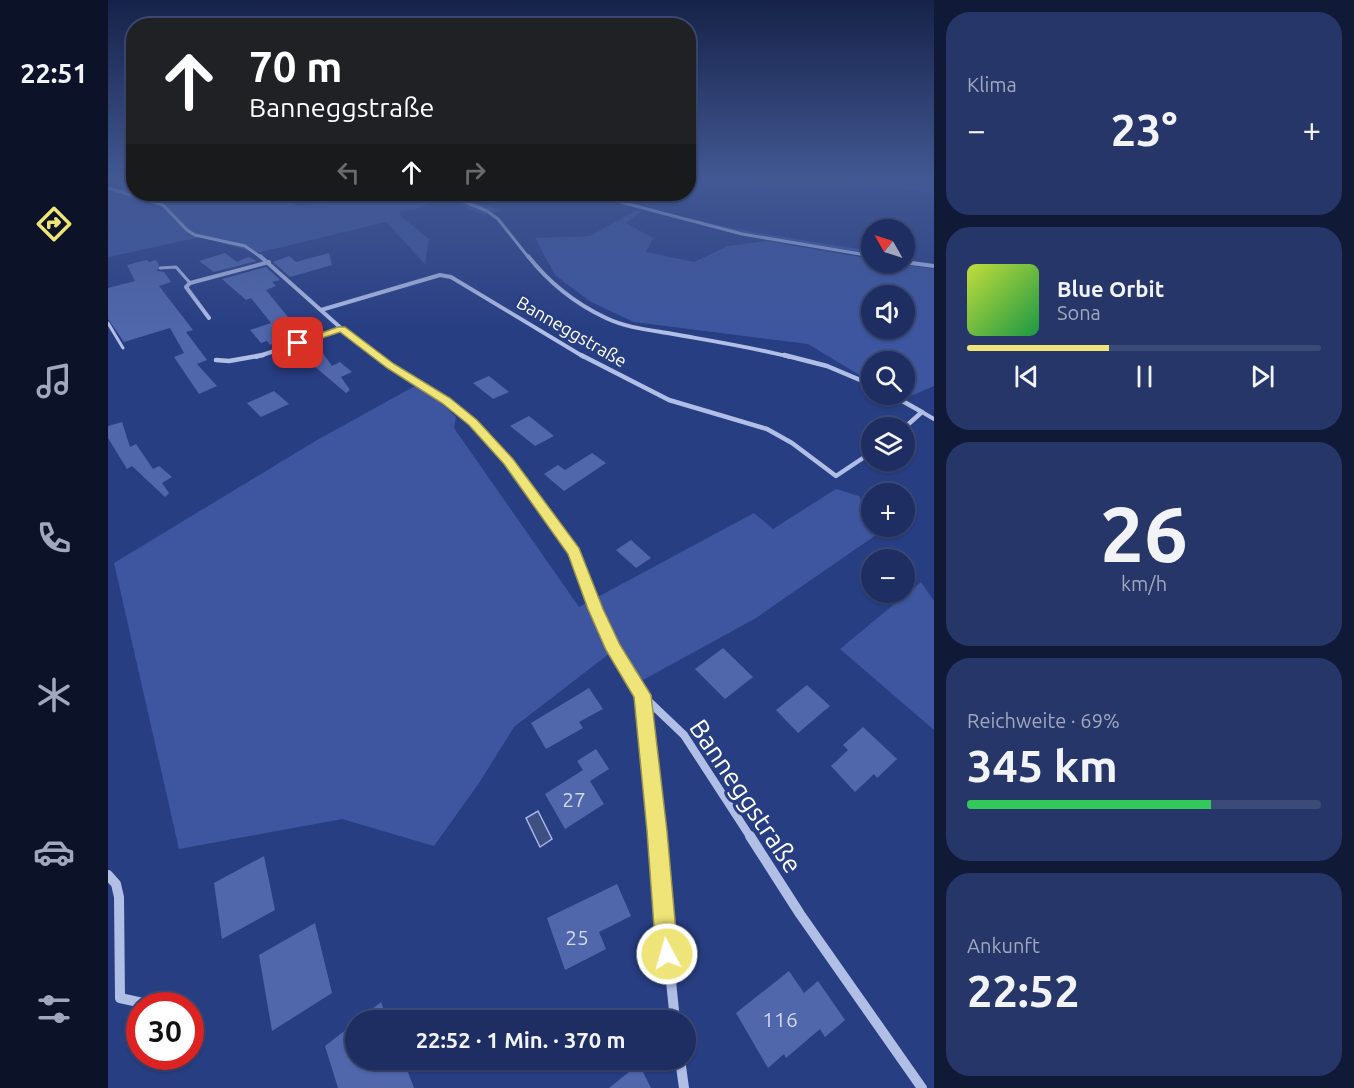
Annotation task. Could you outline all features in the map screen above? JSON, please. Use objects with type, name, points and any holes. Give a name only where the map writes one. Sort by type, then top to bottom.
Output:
[{"type":"street","name":"Banneggstraße","points":[[186,229],[195,235],[245,246],[269,262],[342,329],[391,366],[446,401],[473,423],[508,461],[574,552],[595,609],[614,650],[642,695],[684,735],[800,915],[922,1088]]},
{"type":"street","points":[[506,229],[546,279],[569,298],[607,319],[631,327],[761,349],[827,366],[861,380]]},
{"type":"street","points":[[721,229],[861,254]]},
{"type":"street","points":[[209,318],[186,287],[190,283],[269,262]]},
{"type":"street","points":[[915,263],[934,266]]},
{"type":"street","name":"Banneggstraße","points":[[321,310],[440,275],[451,277],[588,359],[637,385],[669,400],[768,429],[792,443],[836,476],[861,459]]},
{"type":"street","points":[[216,360],[229,362],[255,357],[342,329]]},
{"type":"street","points":[[910,405],[922,412],[915,418]]},
{"type":"street","points":[[642,695],[657,831],[664,932],[674,1010]]},
{"type":"street","points":[[108,875],[116,884],[119,897],[120,998],[126,999]]},
{"type":"street","points":[[682,1070],[684,1088]]},
{"type":"lane","points":[[160,268],[176,267],[190,283]]},
{"type":"lane","points":[[108,323],[123,348]]},
{"type":"lane","points":[[922,412],[934,419]]},
{"type":"shaded area","points":[[108,229],[358,229],[257,253],[201,237],[108,257]]},
{"type":"shaded area","points":[[392,229],[416,229],[429,239],[425,264]]},
{"type":"shaded area","points":[[603,229],[636,229],[653,238],[646,252],[694,262],[728,246],[766,241],[861,257],[861,273],[915,273],[915,266],[934,269],[934,386],[915,394],[915,351],[861,351],[861,376],[808,344],[634,322],[591,302],[555,275],[535,238],[590,236]]},
{"type":"shaded area","points":[[726,229],[861,249],[861,253],[747,234]]},
{"type":"shaded area","points":[[415,386],[438,400],[456,417],[454,428],[579,607],[754,513],[773,529],[836,489],[859,496],[861,500],[861,537],[873,537],[756,618],[643,680],[614,650],[514,727],[479,783],[434,846],[342,819],[179,849],[114,563],[317,440]]},
{"type":"shaded area","points":[[921,582],[934,601],[934,730],[840,649],[896,603],[915,603],[915,587]]},
{"type":"shaded area","points":[[538,811],[552,839],[540,847],[526,818]]},
{"type":"building","points":[[225,253],[237,262],[248,257],[257,261],[214,272],[199,261]]},
{"type":"building","points":[[329,253],[332,265],[290,277],[273,262],[289,256],[296,262]]},
{"type":"building","points":[[147,260],[149,262],[156,260],[159,265],[157,271],[164,272],[171,282],[159,286],[193,330],[186,332],[207,360],[197,364],[217,386],[199,394],[174,357],[184,353],[170,328],[124,342],[108,319],[108,288],[135,281],[127,265]]},
{"type":"building","points":[[266,267],[280,280],[272,282],[276,286],[266,290],[292,322],[300,320],[310,335],[286,343],[284,340],[270,345],[267,341],[261,343],[250,330],[271,323],[251,298],[246,300],[222,279]]},
{"type":"building","points":[[315,342],[332,366],[340,362],[352,372],[341,377],[350,390],[346,393],[308,361],[299,364],[290,350]]},
{"type":"building","points":[[489,376],[509,392],[493,399],[473,383]]},
{"type":"building","points":[[274,391],[289,404],[261,417],[247,403]]},
{"type":"building","points":[[529,416],[554,436],[535,446],[510,426]]},
{"type":"building","points":[[122,422],[130,447],[136,444],[153,469],[159,466],[172,477],[162,483],[169,493],[165,497],[132,466],[127,469],[108,438],[108,426]]},
{"type":"building","points":[[592,453],[606,463],[564,491],[544,474],[558,465],[565,470]]},
{"type":"building","points":[[631,540],[651,558],[636,568],[616,550]]},
{"type":"building","points":[[723,648],[753,677],[725,699],[695,669]]},
{"type":"building","points":[[807,685],[830,706],[798,733],[776,710]]},
{"type":"building","points":[[589,688],[603,709],[579,722],[583,728],[546,749],[531,723]]},
{"type":"building","points":[[863,727],[897,759],[877,778],[874,774],[855,792],[831,766],[848,750],[843,745]]},
{"type":"building","points":[[596,749],[609,769],[590,781],[604,804],[565,829],[545,794],[583,770],[577,761]]},
{"type":"building","points":[[264,856],[275,910],[222,939],[214,883]]},
{"type":"building","points":[[617,884],[631,916],[599,932],[606,949],[565,970],[547,918]]},
{"type":"building","points":[[315,923],[332,993],[272,1031],[259,955]]},
{"type":"building","points":[[789,971],[804,993],[818,981],[845,1020],[825,1037],[820,1029],[786,1058],[784,1054],[768,1068],[736,1013]]},
{"type":"building","points":[[381,1002],[384,1010],[371,1010]]},
{"type":"building","points":[[345,1031],[345,1070],[407,1070],[414,1088],[338,1088],[325,1046]]},
{"type":"building","points":[[632,1070],[642,1070],[651,1088],[609,1088]]},
{"type":"route","points":[[298,343],[342,329],[391,366],[446,401],[473,423],[508,461],[574,552],[595,609],[614,650],[642,695],[657,831],[667,954]]}]
